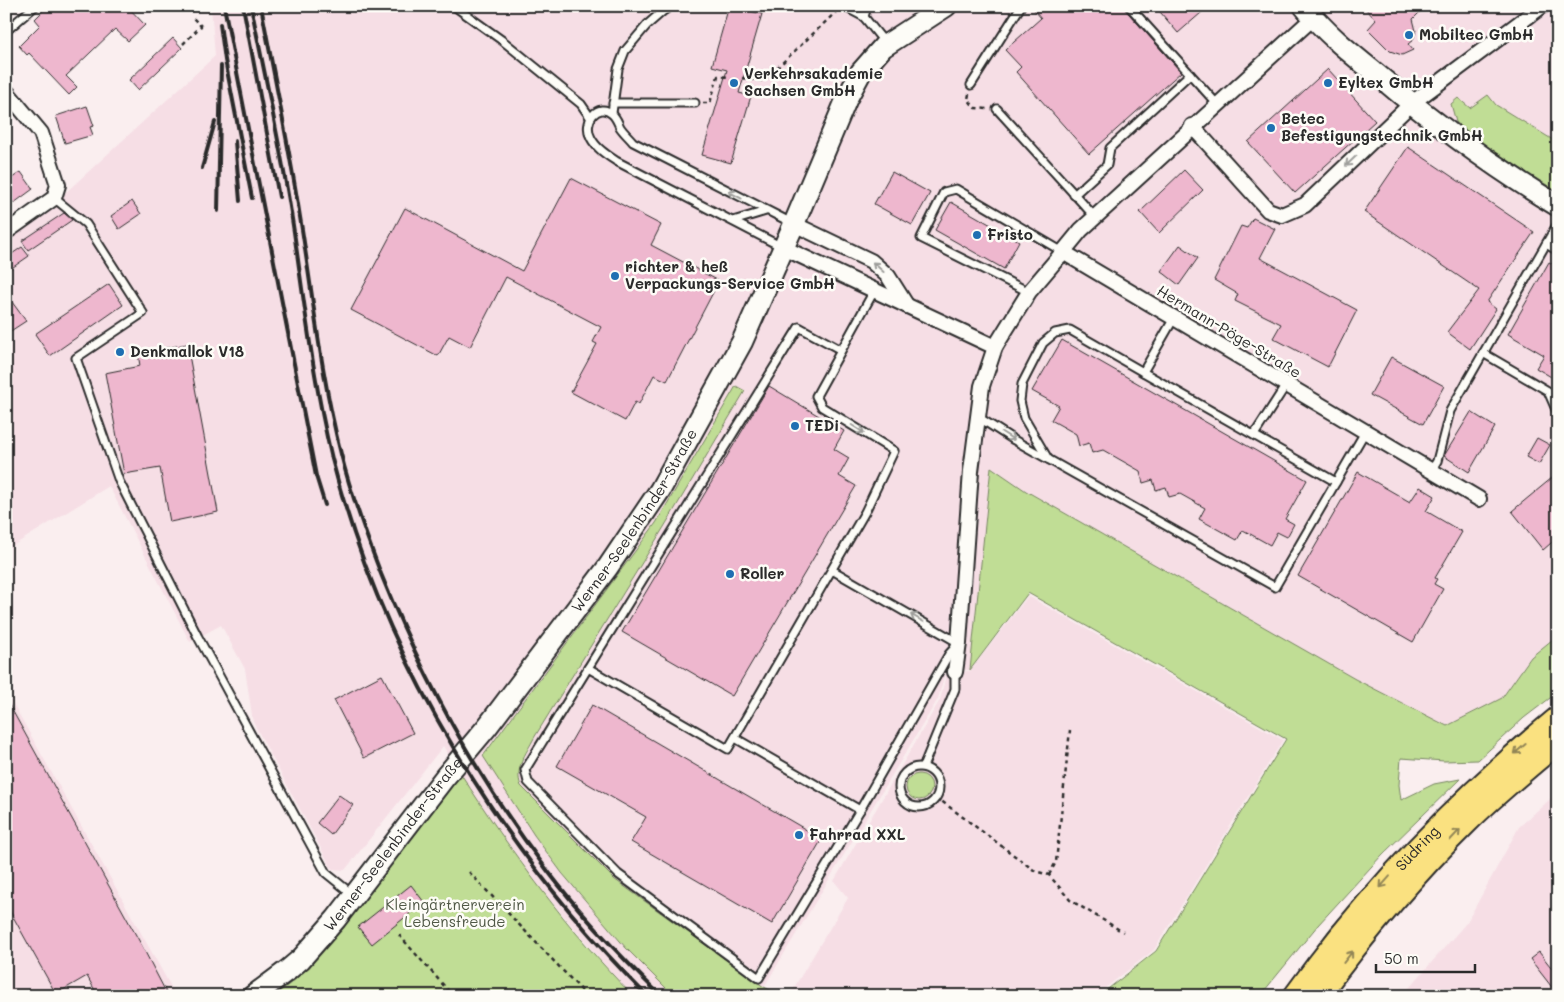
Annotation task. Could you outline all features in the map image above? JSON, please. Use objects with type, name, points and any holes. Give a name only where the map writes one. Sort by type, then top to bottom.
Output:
[{"type":"main road","name":"Werner-Seelenbinder-Straße","points":[[256,995],[301,959],[355,896],[445,777],[487,727],[608,567],[660,490],[742,342],[847,98],[861,72],[886,45],[946,6]]},
{"type":"main road","points":[[1308,12],[1347,50],[1452,136],[1558,206]]},
{"type":"main road","name":"Südring","points":[[1295,996],[1327,953],[1388,879],[1441,822],[1480,785],[1558,718]]},
{"type":"main road","name":"Südring","points":[[1318,996],[1371,927],[1466,822],[1558,742]]},
{"type":"street","points":[[1192,126],[1268,210],[1282,215],[1306,205],[1412,103],[1542,6]]},
{"type":"street","points":[[955,672],[959,643],[971,471],[982,386],[995,346],[1029,292],[1081,230],[1217,104],[1308,12]]},
{"type":"street","points":[[6,91],[41,134],[58,185],[54,198],[6,232]]},
{"type":"street","points":[[794,224],[871,261],[888,276],[906,306]]},
{"type":"street","points":[[784,248],[995,346]]},
{"type":"street","name":"Hermann-Pöge-Straße","points":[[1063,252],[1479,499]]},
{"type":"lane","points":[[6,31],[35,6]]},
{"type":"lane","points":[[454,6],[503,41],[581,104],[590,117]]},
{"type":"lane","points":[[670,6],[647,25],[625,51],[618,69],[612,113],[621,129],[633,142],[794,224]]},
{"type":"lane","points":[[843,6],[864,17],[886,45]]},
{"type":"lane","points":[[864,17],[867,6]]},
{"type":"lane","points":[[971,85],[1021,6]]},
{"type":"lane","points":[[1129,6],[1217,104]]},
{"type":"lane","points":[[1074,195],[1106,165],[1110,148],[1190,74]]},
{"type":"lane","points":[[613,103],[695,103]]},
{"type":"lane","points":[[997,109],[1094,217]]},
{"type":"lane","points":[[612,113],[606,111],[598,112],[590,117],[587,126],[595,144],[604,153],[784,248]]},
{"type":"lane","points":[[1029,292],[921,238],[944,192],[956,189],[1063,252]]},
{"type":"lane","points":[[54,198],[86,224],[143,313],[76,358],[119,481],[198,638],[326,873],[355,896]]},
{"type":"lane","points":[[733,221],[766,211]]},
{"type":"lane","points":[[1431,471],[1437,461],[1450,411],[1558,224]]},
{"type":"lane","points":[[1546,244],[1558,251]]},
{"type":"lane","points":[[588,668],[728,750],[865,512],[894,451],[822,407],[816,396],[874,291]]},
{"type":"lane","points":[[1143,372],[1174,318]]},
{"type":"lane","points":[[832,570],[959,643],[949,654],[860,810],[759,978],[618,874],[528,782],[525,770],[799,327],[841,350]]},
{"type":"lane","points":[[1048,459],[1024,418],[1020,401],[1022,384],[1043,343],[1055,333],[1070,330],[1336,482]]},
{"type":"lane","points":[[1483,353],[1548,391],[1558,414]]},
{"type":"lane","points":[[1254,435],[1286,385]]},
{"type":"lane","points":[[978,417],[1048,459],[1275,587],[1365,432]]},
{"type":"lane","points":[[923,767],[955,689],[955,672]]},
{"type":"lane","points":[[735,738],[860,810]]},
{"type":"lane","points":[[917,767],[923,767],[934,774],[939,785],[936,797],[932,803],[919,807],[906,803],[899,792],[901,778],[904,773],[917,767]]},
{"type":"path","points":[[742,78],[763,81],[843,6]]},
{"type":"path","points":[[183,44],[201,26],[191,16]]},
{"type":"path","points":[[695,103],[710,103],[718,76],[729,77]]},
{"type":"path","points":[[971,85],[968,100],[975,108],[997,109]]},
{"type":"path","points":[[1049,875],[1056,862],[1070,730]]},
{"type":"path","points":[[936,797],[1036,871],[1049,875],[1070,900],[1123,932]]},
{"type":"path","points":[[470,872],[587,996]]},
{"type":"path","points":[[399,935],[453,996]]},
{"type":"shaded area","points":[[211,6],[1558,6],[1558,635],[1531,657],[1502,698],[1447,726],[1355,679],[1026,491],[991,467],[970,670],[946,669],[938,699],[764,987],[614,879],[521,786],[518,779],[519,768],[534,738],[664,527],[744,391],[736,386],[656,523],[483,756],[534,835],[562,873],[626,948],[674,996],[633,996],[613,975],[542,890],[489,818],[443,746],[345,870],[332,869],[253,722],[245,669],[221,625],[190,642],[109,486],[6,550],[6,236],[64,194],[215,56]]},
{"type":"shaded area","points":[[1028,596],[1283,740],[1154,950],[1095,996],[789,996],[848,898],[834,881],[940,700],[947,671],[970,671]]},
{"type":"shaded area","points":[[6,691],[146,942],[176,996],[6,996]]},
{"type":"shaded area","points":[[1558,792],[1558,996],[1402,996],[1467,922],[1519,827]]},
{"type":"green space","points":[[1488,95],[1496,105],[1558,143],[1558,192],[1489,149],[1456,122],[1451,104],[1458,98],[1470,108]]},
{"type":"green space","points":[[736,386],[745,391],[534,738],[522,761],[519,773],[521,786],[614,879],[764,987],[782,996],[674,996],[626,948],[562,873],[534,835],[483,756],[656,523]]},
{"type":"green space","points":[[991,467],[1026,491],[1355,679],[1447,726],[1502,698],[1531,657],[1558,635],[1558,692],[1524,718],[1478,760],[1444,761],[1401,758],[1399,785],[1401,800],[1434,784],[1460,779],[1382,855],[1318,925],[1260,996],[1099,996],[1156,951],[1286,739],[1028,593],[970,670]]},
{"type":"green space","name":"Kleingärtnerverein Lebensfreude","points":[[461,774],[541,889],[585,944],[633,996],[274,996],[296,979]]},
{"type":"green space","points":[[919,774],[928,778],[932,787],[928,796],[919,800],[910,796],[906,787],[910,778]]},
{"type":"green space","points":[[1393,860],[1287,996],[1281,996],[1329,930],[1388,862]]},
{"type":"building","points":[[48,6],[52,6],[56,10],[60,6],[127,6],[145,25],[128,41],[115,29],[66,76],[77,87],[69,95],[29,53],[27,55],[19,46],[40,25],[35,19]]},
{"type":"building","name":"Verkehrsakademie Sachsen GmbH","points":[[729,6],[762,14],[739,93],[751,96],[731,163],[702,155],[727,70],[712,66]]},
{"type":"building","points":[[1031,6],[1122,6],[1181,72],[1089,154],[1016,72],[1021,67],[1005,50],[1041,18]]},
{"type":"building","points":[[1155,6],[1209,6],[1178,33]]},
{"type":"building","points":[[1363,6],[1415,6],[1420,12],[1413,19],[1416,31],[1413,40],[1408,44],[1413,50],[1402,55],[1390,51],[1368,29],[1376,20]]},
{"type":"building","points":[[173,38],[182,48],[138,90],[129,80]]},
{"type":"building","points":[[1328,69],[1375,121],[1295,193],[1248,142]]},
{"type":"building","points":[[87,106],[94,126],[90,127],[93,135],[65,143],[56,116]]},
{"type":"building","points":[[1408,147],[1534,232],[1487,302],[1496,309],[1470,349],[1447,332],[1479,290],[1364,212]]},
{"type":"building","points":[[1184,170],[1203,190],[1159,233],[1140,212]]},
{"type":"building","points":[[21,172],[33,189],[14,203],[6,193],[6,182]]},
{"type":"building","points":[[892,172],[930,193],[912,225],[874,204]]},
{"type":"building","points":[[571,178],[661,225],[651,245],[719,281],[667,381],[654,375],[639,404],[635,402],[625,421],[571,392],[597,344],[593,342],[601,327],[506,277],[470,347],[449,336],[438,356],[351,310],[405,208],[522,271]]},
{"type":"building","points":[[132,201],[141,214],[119,229],[111,216]]},
{"type":"building","name":"Fristo","points":[[951,202],[1019,241],[1004,269],[935,230]]},
{"type":"building","points":[[64,213],[72,220],[28,250],[22,241]]},
{"type":"building","points":[[1253,218],[1275,229],[1260,258],[1357,310],[1328,367],[1273,338],[1281,324],[1235,301],[1238,294],[1214,280],[1241,226],[1247,228]]},
{"type":"building","points":[[1180,245],[1198,258],[1179,285],[1161,271]]},
{"type":"building","points":[[22,247],[29,256],[6,272],[6,258]]},
{"type":"building","points":[[1549,262],[1558,267],[1558,381],[1536,368],[1544,355],[1508,334]]},
{"type":"building","points":[[109,284],[123,305],[50,356],[35,334]]},
{"type":"building","points":[[6,294],[26,321],[6,334]]},
{"type":"building","points":[[1062,340],[1307,480],[1285,519],[1294,524],[1287,537],[1277,532],[1270,545],[1243,530],[1237,540],[1199,519],[1205,508],[1180,494],[1169,497],[1166,487],[1156,490],[1153,480],[1143,483],[1140,471],[1103,450],[1092,453],[1089,443],[1079,446],[1076,434],[1051,420],[1059,406],[1032,391]]},
{"type":"building","points":[[187,344],[218,512],[170,522],[160,468],[124,474],[105,373],[140,366],[138,353]]},
{"type":"building","points":[[1391,357],[1444,386],[1423,424],[1370,395]]},
{"type":"building","name":"Roller","points":[[769,386],[844,431],[834,449],[849,458],[839,476],[856,486],[732,696],[622,632]]},
{"type":"building","points":[[1471,412],[1495,427],[1469,472],[1444,456]]},
{"type":"building","points":[[1537,438],[1550,445],[1539,464],[1526,457]]},
{"type":"building","points":[[1358,472],[1410,502],[1420,487],[1435,496],[1426,511],[1462,532],[1435,578],[1437,579],[1434,584],[1443,589],[1413,642],[1298,576]]},
{"type":"building","points":[[1558,473],[1558,537],[1543,550],[1512,511]]},
{"type":"building","points":[[382,675],[413,733],[364,758],[334,700]]},
{"type":"building","points":[[6,699],[168,996],[98,996],[87,976],[56,994],[6,904]]},
{"type":"building","points":[[592,705],[822,839],[772,924],[631,842],[646,817],[557,766]]},
{"type":"building","points":[[339,795],[353,805],[331,835],[317,823]]},
{"type":"building","points":[[411,885],[424,902],[372,944],[358,927]]},
{"type":"building","points":[[1539,952],[1558,976],[1558,995],[1530,959]]},
{"type":"railway","points":[[224,6],[316,476],[325,505]]},
{"type":"railway","points":[[243,6],[279,197]]},
{"type":"railway","points":[[251,6],[285,176],[310,346],[332,459],[354,534],[382,607],[416,679],[454,748],[497,815],[543,879],[594,939],[647,996]]},
{"type":"railway","points":[[261,6],[291,164],[334,425],[354,500],[381,574],[397,613],[434,690],[475,764],[498,800],[522,836],[573,903],[661,996]]},
{"type":"railway","points":[[220,24],[225,60],[252,198]]},
{"type":"railway","points":[[218,211],[221,66]]},
{"type":"railway","points":[[202,168],[215,122]]},
{"type":"railway","points":[[235,141],[240,201]]},
{"type":"place","name":"Mobiltec GmbH","points":[[1409,35]]},
{"type":"place","name":"Verkehrsakademie Sachsen GmbH","points":[[734,83]]},
{"type":"place","name":"Eyltex GmbH","points":[[1328,83]]},
{"type":"place","name":"Betec Befestigungstechnik GmbH","points":[[1271,128]]},
{"type":"place","name":"Fristo","points":[[977,235]]},
{"type":"place","name":"richter & heß Verpackungs-Service GmbH","points":[[615,276]]},
{"type":"place","name":"Denkmallok V18","points":[[120,352]]},
{"type":"place","name":"TEDi","points":[[795,426]]},
{"type":"place","name":"Roller","points":[[730,574]]},
{"type":"place","name":"Fahrrad XXL","points":[[799,835]]}]
